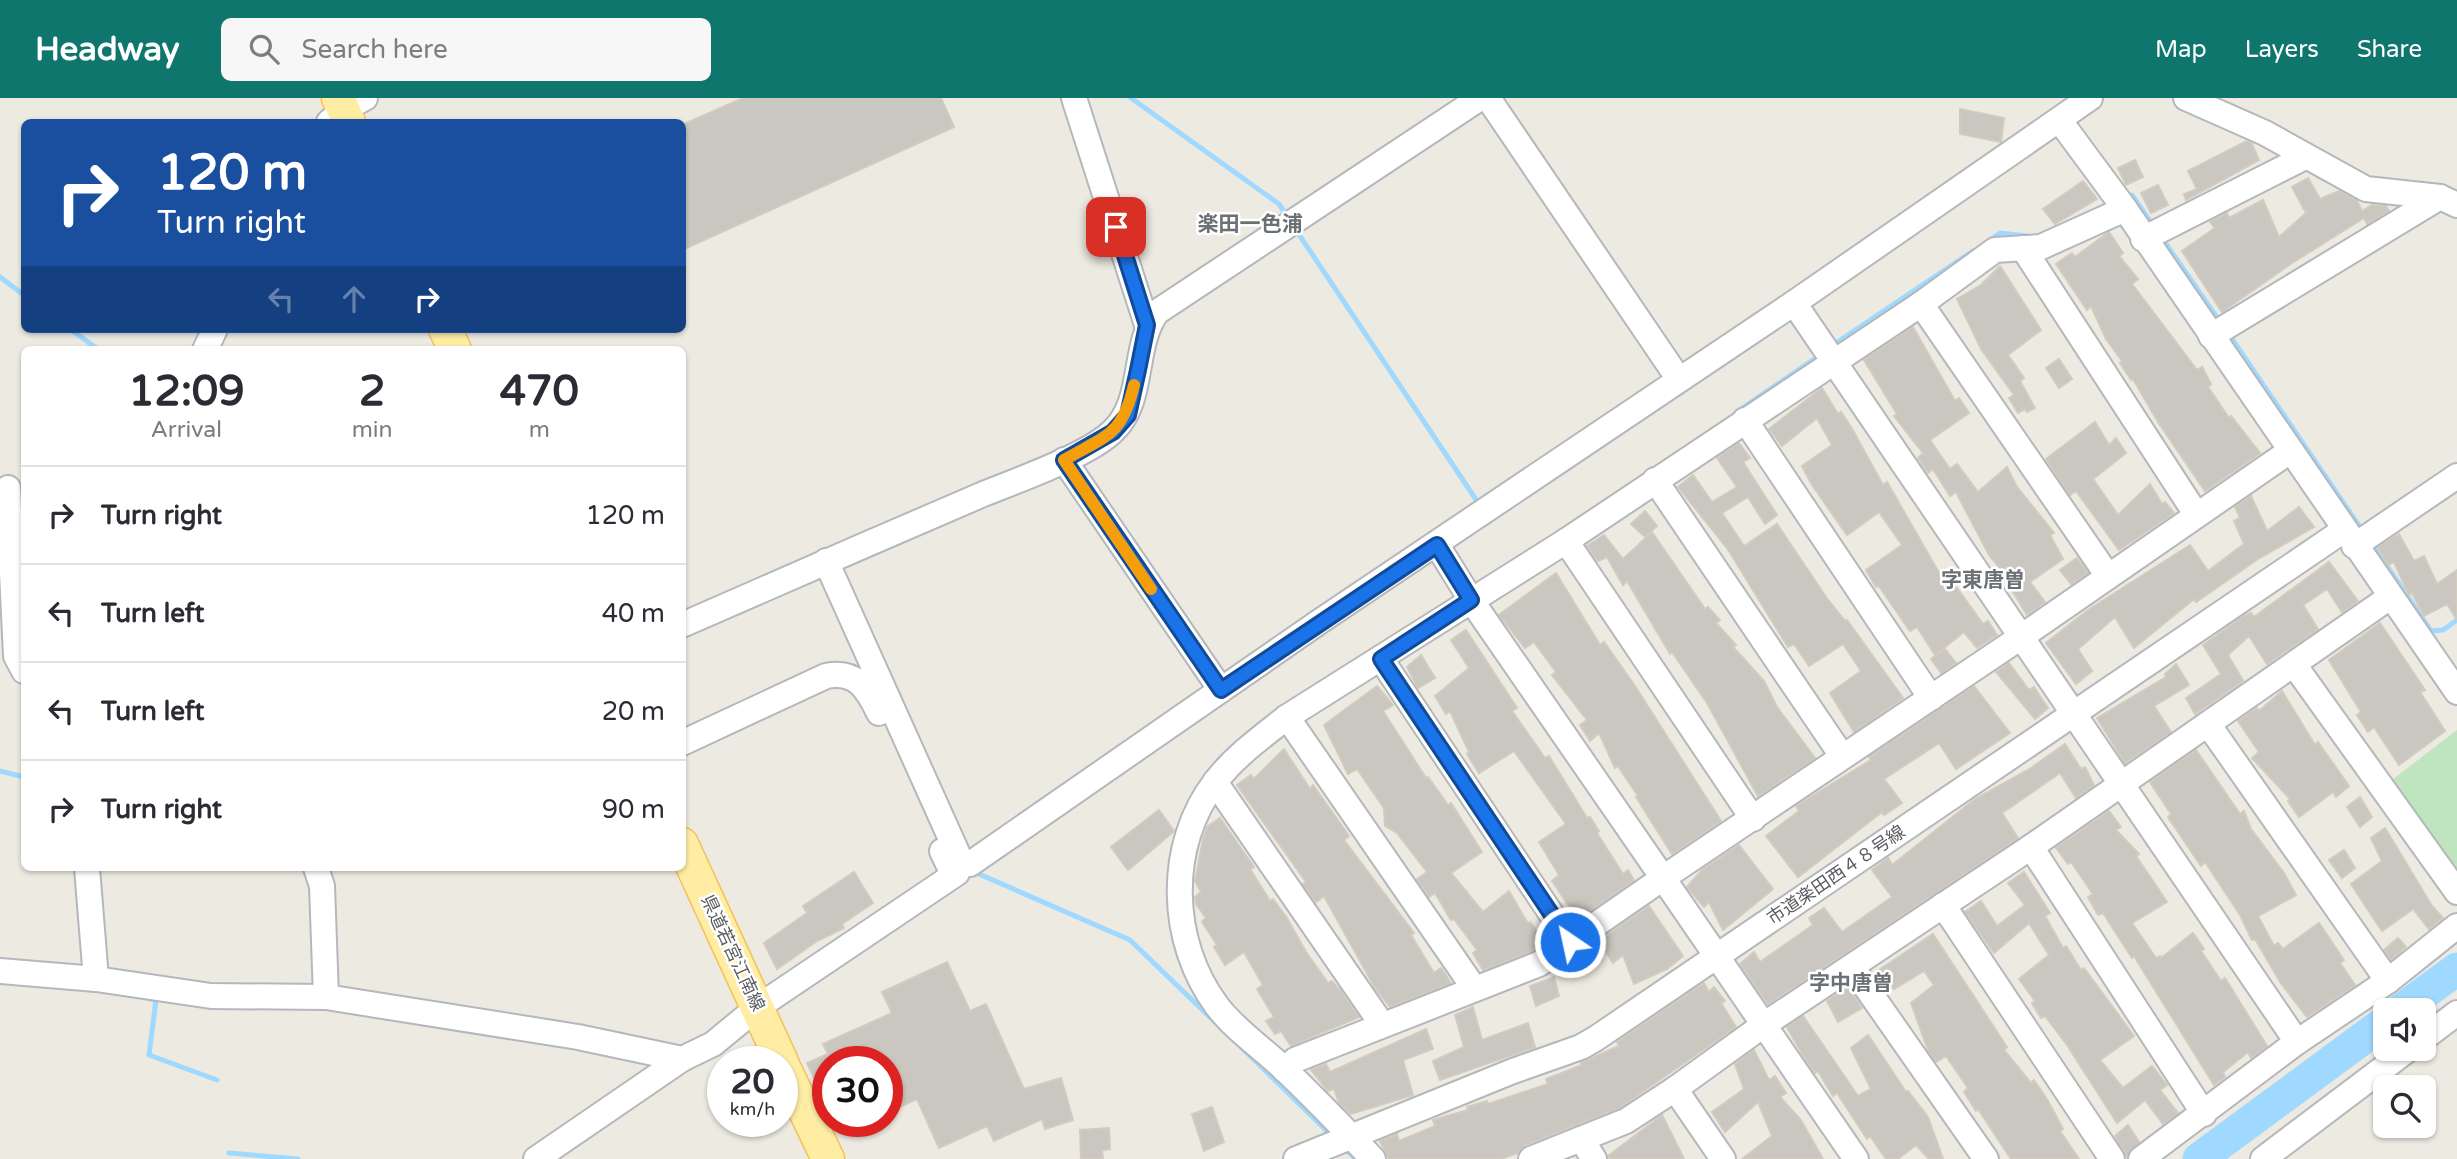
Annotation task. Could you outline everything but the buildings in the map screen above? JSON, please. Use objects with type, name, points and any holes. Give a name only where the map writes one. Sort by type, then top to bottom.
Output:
[{"type":"main road","name":"県道若宮江南線","points":[[686,853],[775,1046]]},
{"type":"main road","name":"県道若宮江南線","points":[[798,1096],[828,1159]]},
{"type":"street","points":[[1074,98],[1147,325]]},
{"type":"street","points":[[686,623],[1064,460],[1113,432],[1128,415],[1147,325],[1157,312],[1480,98]]},
{"type":"street","points":[[1488,98],[1678,378]]},
{"type":"street","points":[[826,561],[960,859],[970,864],[1678,378],[1794,303],[2090,98]]},
{"type":"street","points":[[2186,98],[2265,134],[2366,189],[2449,201]]},
{"type":"street","points":[[2060,121],[2125,209],[2143,239],[2457,692]]},
{"type":"street","points":[[2143,239],[2305,157]]},
{"type":"street","points":[[2211,336],[2449,201]]},
{"type":"street","points":[[1373,1159],[1285,1070],[1217,1007],[1183,935],[1178,898],[1184,859],[1195,821],[1216,782],[1254,744],[1287,717],[1566,541],[1745,420],[1830,353],[1921,304],[1995,250],[2041,247],[2125,209]]},
{"type":"street","points":[[2023,248],[2196,514]]},
{"type":"street","points":[[1794,303],[2297,1042]]},
{"type":"street","points":[[1921,304],[2108,576]]},
{"type":"street","points":[[1745,420],[1931,698]]},
{"type":"street","points":[[1285,1070],[1294,1059],[1381,1023],[1539,964],[1842,756],[2021,638],[2290,451]]},
{"type":"street","points":[[1064,460],[1221,690]]},
{"type":"street","name":"市道楽田西４８号線","points":[[1296,1159],[1331,1153],[1352,1137],[1513,1071],[1581,1047],[2075,713],[2349,538],[2457,476]]},
{"type":"street","points":[[1655,480],[1842,756]]},
{"type":"street","points":[[11,488],[16,656],[21,665]]},
{"type":"street","points":[[1566,541],[1753,819]]},
{"type":"street","points":[[1437,545],[1471,600],[1856,1159]]},
{"type":"street","points":[[1531,1159],[1588,1149],[1765,1024],[2031,847],[2295,666],[2390,597]]},
{"type":"street","points":[[1381,659],[1570,942]]},
{"type":"street","points":[[2295,666],[2457,892]]},
{"type":"street","points":[[536,1159],[682,1059],[713,1044],[758,1007],[957,873],[949,866],[867,689],[852,677],[840,673],[826,676],[686,741]]},
{"type":"street","points":[[1287,717],[1474,988]]},
{"type":"street","points":[[2208,724],[2388,981]]},
{"type":"street","points":[[1216,782],[1381,1023]]},
{"type":"street","points":[[2031,847],[2204,1114]]},
{"type":"street","points":[[87,871],[96,979]]},
{"type":"street","points":[[317,871],[322,886],[326,997]]},
{"type":"street","points":[[1943,905],[2112,1159]]},
{"type":"street","points":[[2141,1159],[2297,1042],[2388,981],[2457,926]]},
{"type":"street","points":[[1852,967],[1986,1159]]},
{"type":"street","points":[[0,971],[96,979],[211,996],[326,997],[578,1037],[682,1059]]},
{"type":"street","points":[[2436,1029],[2457,1013]]},
{"type":"street","points":[[2263,1159],[2393,1061]]},
{"type":"street","points":[[1675,1089],[1723,1159]]},
{"type":"green space","points":[[2457,730],[2457,881],[2388,783]]},
{"type":"waterway","points":[[1131,98],[1279,204],[1289,219]]},
{"type":"waterway","points":[[2126,198],[2132,195],[2154,227]]},
{"type":"waterway","points":[[1296,230],[1477,501]]},
{"type":"waterway","points":[[1987,242],[2000,233],[2027,236]]},
{"type":"waterway","points":[[2162,238],[2220,322]]},
{"type":"waterway","points":[[1830,347],[1973,251]]},
{"type":"waterway","points":[[0,277],[21,293]]},
{"type":"waterway","points":[[76,333],[93,346]]},
{"type":"waterway","points":[[2228,333],[2364,533]]},
{"type":"waterway","points":[[1741,409],[1820,355]]},
{"type":"waterway","points":[[2372,544],[2431,631],[2443,630],[2457,620]]},
{"type":"waterway","points":[[0,771],[21,776]]},
{"type":"waterway","points":[[972,871],[1130,940],[1215,1022]]},
{"type":"waterway","points":[[2417,998],[2457,969]]},
{"type":"waterway","points":[[150,999],[156,1000],[149,1055],[217,1080]]},
{"type":"waterway","points":[[2199,1159],[2373,1031]]},
{"type":"waterway","points":[[1240,1046],[1333,1137]]},
{"type":"waterway","points":[[1342,1146],[1356,1159]]},
{"type":"waterway","points":[[229,1153],[298,1159]]},
{"type":"slow traffic","points":[[1134,385],[1128,415],[1113,432],[1064,460],[1151,589]]},
{"type":"district","name":"楽田一色浦","points":[[1250,224]]},
{"type":"district","name":"字東唐曽","points":[[1983,580]]},
{"type":"district","name":"字中唐曽","points":[[1851,983]]},
{"type":"route","points":[[1116,227],[1147,325],[1128,415],[1113,432],[1064,460],[1221,690],[1437,545],[1454,567],[1471,600],[1381,659],[1570,942]]}]
